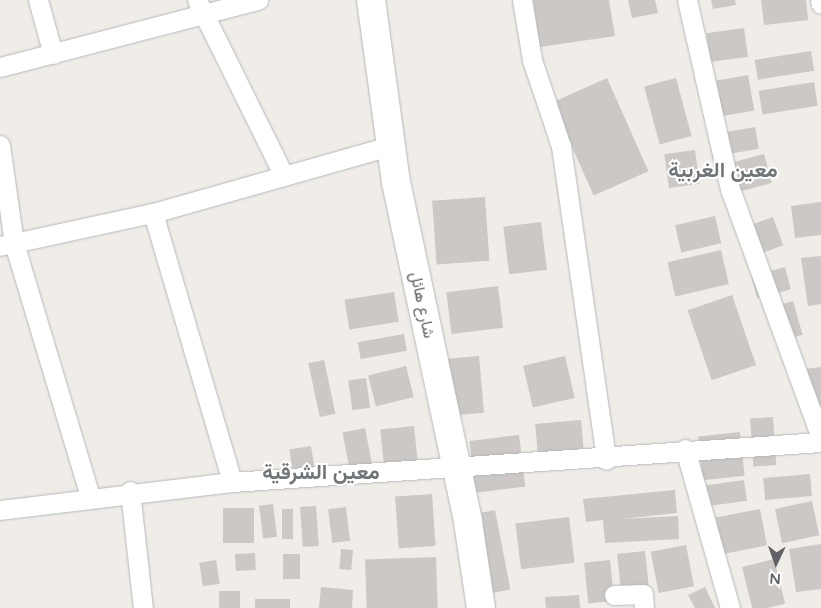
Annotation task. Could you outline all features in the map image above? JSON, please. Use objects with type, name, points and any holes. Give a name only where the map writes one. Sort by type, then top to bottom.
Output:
[{"type":"street","points":[[38,0],[53,54]]},
{"type":"street","points":[[197,0],[207,16],[284,176]]},
{"type":"street","points":[[0,67],[207,16],[258,0]]},
{"type":"street","name":"شارع هائل","points":[[371,0],[390,146],[456,464],[481,608]]},
{"type":"street","points":[[522,0],[532,60],[561,146],[606,460]]},
{"type":"street","points":[[687,0],[730,189],[821,438]]},
{"type":"street","points":[[820,0],[821,4]]},
{"type":"street","points":[[0,145],[7,244],[90,496]]},
{"type":"street","points":[[7,244],[153,213],[390,146]]},
{"type":"street","points":[[153,213],[232,482]]},
{"type":"street","points":[[0,510],[130,491],[232,482],[456,464],[606,460],[685,449],[821,442]]},
{"type":"street","points":[[685,449],[730,608]]},
{"type":"street","points":[[130,491],[143,608]]},
{"type":"street","points":[[614,595],[643,594],[644,608]]},
{"type":"building","points":[[533,0],[609,0],[615,36],[540,47]]},
{"type":"building","points":[[628,0],[655,0],[658,13],[632,18]]},
{"type":"building","points":[[711,0],[735,0],[736,5],[713,9]]},
{"type":"building","points":[[761,0],[806,0],[808,20],[764,25]]},
{"type":"building","points":[[744,28],[748,57],[710,62],[706,33]]},
{"type":"building","points":[[811,51],[814,71],[758,80],[755,60]]},
{"type":"building","points":[[748,75],[754,110],[723,116],[716,81]]},
{"type":"building","points":[[607,78],[648,171],[594,196],[552,102]]},
{"type":"building","points":[[676,78],[692,136],[660,144],[644,87]]},
{"type":"building","points":[[814,82],[818,106],[762,114],[759,91]]},
{"type":"building","points":[[755,127],[759,149],[713,157],[709,135]]},
{"type":"building","points":[[695,150],[700,184],[669,188],[664,154]]},
{"type":"building","points":[[764,154],[772,183],[729,194],[721,165]]},
{"type":"building","points":[[485,197],[489,261],[437,265],[432,201]]},
{"type":"building","points":[[821,202],[821,235],[795,238],[791,206]]},
{"type":"building","points":[[715,216],[721,243],[681,253],[675,225]]},
{"type":"building","points":[[773,217],[783,245],[748,258],[737,230]]},
{"type":"building","points":[[541,222],[547,270],[509,274],[503,227]]},
{"type":"building","points":[[721,250],[729,284],[675,296],[667,262]]},
{"type":"building","points":[[821,256],[821,304],[808,306],[801,258]]},
{"type":"building","points":[[785,267],[791,289],[757,298],[751,276]]},
{"type":"building","points":[[498,286],[503,328],[452,334],[446,292]]},
{"type":"building","points":[[394,292],[399,322],[349,329],[345,300]]},
{"type":"building","points":[[732,295],[756,365],[712,380],[688,310]]},
{"type":"building","points":[[793,301],[803,335],[779,342],[769,308]]},
{"type":"building","points":[[404,334],[407,351],[361,359],[358,342]]},
{"type":"building","points":[[479,356],[484,413],[453,415],[448,359]]},
{"type":"building","points":[[565,356],[575,398],[533,408],[523,366]]},
{"type":"building","points":[[324,360],[335,414],[320,417],[308,363]]},
{"type":"building","points":[[406,366],[414,397],[376,406],[368,375]]},
{"type":"building","points":[[821,367],[821,422],[798,370]]},
{"type":"building","points":[[366,378],[370,408],[352,410],[348,381]]},
{"type":"building","points":[[773,417],[776,465],[753,466],[750,419]]},
{"type":"building","points":[[581,420],[584,456],[538,460],[535,424]]},
{"type":"building","points":[[414,426],[418,464],[384,467],[380,430]]},
{"type":"building","points":[[365,428],[375,479],[352,483],[342,432]]},
{"type":"building","points":[[740,432],[745,476],[703,480],[698,436]]},
{"type":"building","points":[[519,435],[525,487],[476,493],[469,441]]},
{"type":"building","points":[[311,446],[315,471],[293,474],[289,449]]},
{"type":"building","points":[[810,474],[812,496],[765,500],[763,478]]},
{"type":"building","points":[[744,480],[747,501],[707,506],[704,486]]},
{"type":"building","points":[[675,490],[677,513],[621,519],[678,516],[679,539],[605,543],[603,520],[586,522],[583,499]]},
{"type":"building","points":[[432,494],[436,546],[399,548],[395,497]]},
{"type":"building","points":[[812,501],[819,535],[782,543],[775,509]]},
{"type":"building","points":[[273,504],[277,537],[263,538],[259,506]]},
{"type":"building","points":[[316,506],[319,546],[303,547],[300,507]]},
{"type":"building","points":[[346,507],[350,541],[332,543],[328,509]]},
{"type":"building","points":[[223,508],[254,508],[254,543],[223,543]]},
{"type":"building","points":[[282,509],[293,509],[293,539],[282,539]]},
{"type":"building","points":[[760,509],[767,545],[723,554],[716,518]]},
{"type":"building","points":[[495,510],[510,590],[480,595],[465,516]]},
{"type":"building","points":[[569,517],[575,563],[521,569],[515,524]]},
{"type":"building","points":[[821,544],[821,589],[796,592],[789,549]]},
{"type":"building","points":[[686,545],[694,586],[659,593],[651,552]]},
{"type":"building","points":[[341,549],[353,550],[351,570],[339,569]]},
{"type":"building","points":[[645,551],[650,596],[622,599],[617,554]]},
{"type":"building","points":[[255,553],[256,570],[236,571],[235,554]]},
{"type":"building","points":[[283,554],[300,554],[300,579],[283,579]]},
{"type":"building","points":[[436,557],[438,608],[367,608],[365,559]]},
{"type":"building","points":[[774,559],[785,604],[768,608],[752,608],[742,567]]},
{"type":"building","points":[[216,560],[220,584],[203,586],[199,563]]},
{"type":"building","points":[[610,560],[614,601],[588,603],[584,563]]},
{"type":"building","points":[[321,587],[353,590],[352,608],[319,608]]},
{"type":"building","points":[[705,587],[715,608],[695,608],[688,595]]},
{"type":"building","points":[[219,591],[240,591],[240,608],[219,608]]},
{"type":"building","points":[[579,595],[580,608],[546,608],[545,597]]},
{"type":"building","points":[[255,599],[290,599],[290,608],[255,608]]},
{"type":"district","name":"معين الغربية","points":[[723,171]]},
{"type":"district","name":"معين الشرقية","points":[[321,473]]}]
